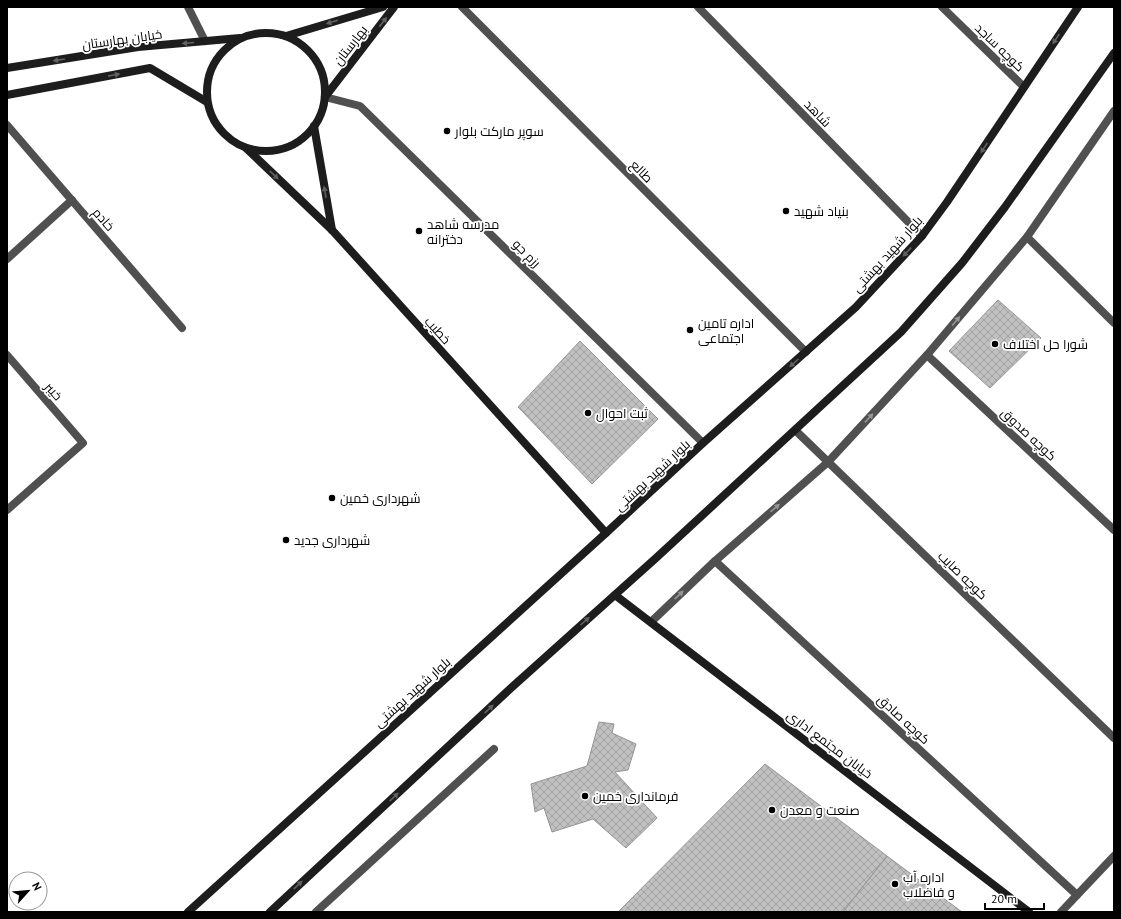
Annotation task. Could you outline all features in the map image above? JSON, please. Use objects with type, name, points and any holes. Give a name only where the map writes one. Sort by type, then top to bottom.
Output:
[{"type":"main road","points":[[286,36],[364,10],[383,7]]},
{"type":"main road","name":"بهارستان","points":[[325,97],[394,7]]},
{"type":"main road","name":"بلوار شهید بهشتی","points":[[188,912],[606,533],[703,443],[856,306],[922,236],[947,202],[1078,7]]},
{"type":"main road","points":[[270,33],[286,36],[299,43],[311,54],[319,67],[324,82],[325,97],[321,112],[314,126],[304,137],[291,146],[276,150],[261,151],[246,148],[232,141],[221,130],[212,117],[206,87],[210,72],[217,58],[227,47],[240,38],[255,34],[270,33]]},
{"type":"main road","name":"خیابان بهارستان","points":[[7,68],[138,47],[240,38]]},
{"type":"main road","points":[[270,912],[511,688],[615,595],[900,332],[962,263],[1005,207],[1114,53]]},
{"type":"main road","points":[[7,95],[150,68],[208,102]]},
{"type":"main road","points":[[314,126],[332,230]]},
{"type":"main road","name":"خطیب","points":[[246,148],[332,230],[606,533]]},
{"type":"main road","name":"خیابان مجتمع اداری","points":[[615,595],[1029,912]]},
{"type":"street","points":[[188,7],[205,41]]},
{"type":"street","name":"طالع","points":[[462,7],[806,352]]},
{"type":"street","name":"شاهد","points":[[698,7],[922,236]]},
{"type":"street","name":"کوچه ساجد","points":[[942,7],[1024,87]]},
{"type":"street","name":"رزم جو","points":[[325,97],[360,106],[703,443]]},
{"type":"street","points":[[651,622],[715,561],[828,462],[927,355],[1027,237],[1114,111]]},
{"type":"street","name":"خادم","points":[[7,125],[182,328]]},
{"type":"street","points":[[7,259],[72,200]]},
{"type":"street","points":[[1027,237],[1114,323]]},
{"type":"street","name":"خیبر","points":[[7,355],[83,443],[7,510]]},
{"type":"street","name":"کوچه صدوق","points":[[927,355],[1114,530]]},
{"type":"street","name":"کوچه صایب","points":[[795,430],[1114,738]]},
{"type":"street","name":"کوچه صادق","points":[[715,561],[1077,895]]},
{"type":"street","points":[[316,912],[494,749]]},
{"type":"street","points":[[1061,912],[1114,856]]},
{"type":"building","name":"شورا حل اختلاف","points":[[998,300],[1041,338],[990,388],[949,351]]},
{"type":"building","name":"ثبت احوال","points":[[580,341],[658,419],[592,484],[518,407]]},
{"type":"building","name":"فرمانداری خمین","points":[[599,722],[614,724],[612,733],[636,744],[628,770],[615,772],[657,818],[626,848],[593,819],[552,832],[544,808],[535,812],[531,784],[587,766]]},
{"type":"building","name":"صنعت و معدن","points":[[765,764],[887,856],[843,912],[618,912]]},
{"type":"building","name":"اداره آب و فاضلاب","points":[[887,856],[962,912],[843,912]]},
{"type":"place","name":"سوپر مارکت بلوار","points":[[447,131]]},
{"type":"place","name":"بنیاد شهید","points":[[786,211]]},
{"type":"place","name":"مدرسه شاهد دخترانه","points":[[419,231]]},
{"type":"place","name":"اداره تامین اجتماعی","points":[[690,330]]},
{"type":"place","name":"شورا حل اختلاف","points":[[995,344]]},
{"type":"place","name":"ثبت احوال","points":[[588,413]]},
{"type":"place","name":"شهرداری خمین","points":[[332,498]]},
{"type":"place","name":"شهرداری جدید","points":[[286,540]]},
{"type":"place","name":"فرمانداری خمین","points":[[585,796]]},
{"type":"place","name":"صنعت و معدن","points":[[772,810]]},
{"type":"place","name":"اداره آب و فاضلاب","points":[[895,884]]}]
